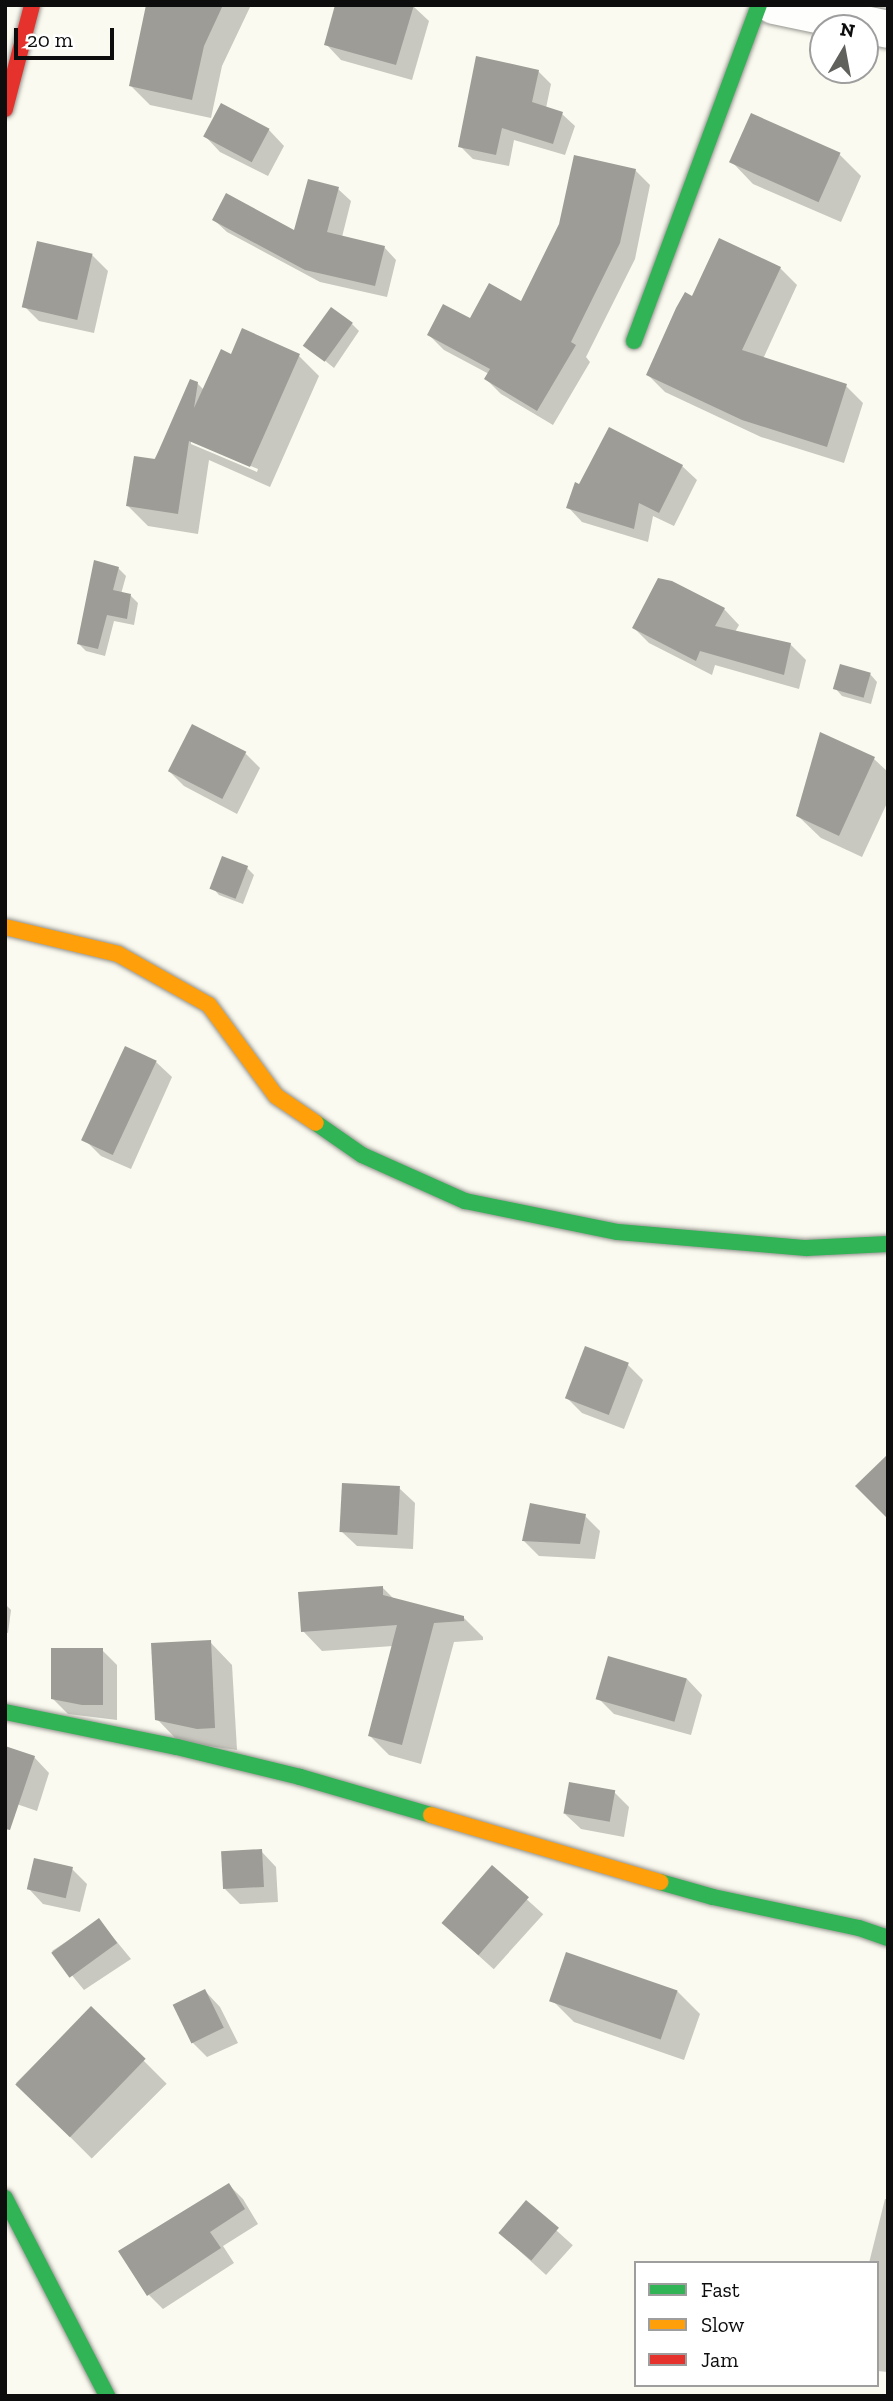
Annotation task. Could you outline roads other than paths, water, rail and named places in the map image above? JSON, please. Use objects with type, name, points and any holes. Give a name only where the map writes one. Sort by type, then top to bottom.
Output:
[{"type":"street","points":[[5,109],[32,5]]},
{"type":"street","points":[[634,341],[759,5]]},
{"type":"street","points":[[773,5],[888,29]]},
{"type":"street","points":[[5,927],[118,954],[209,1005],[276,1096],[362,1155],[465,1201],[618,1231],[806,1248],[888,1244]]},
{"type":"street","points":[[5,1712],[177,1746],[300,1777],[713,1897],[859,1928],[888,1938]]},
{"type":"street","points":[[5,2197],[107,2396]]}]
